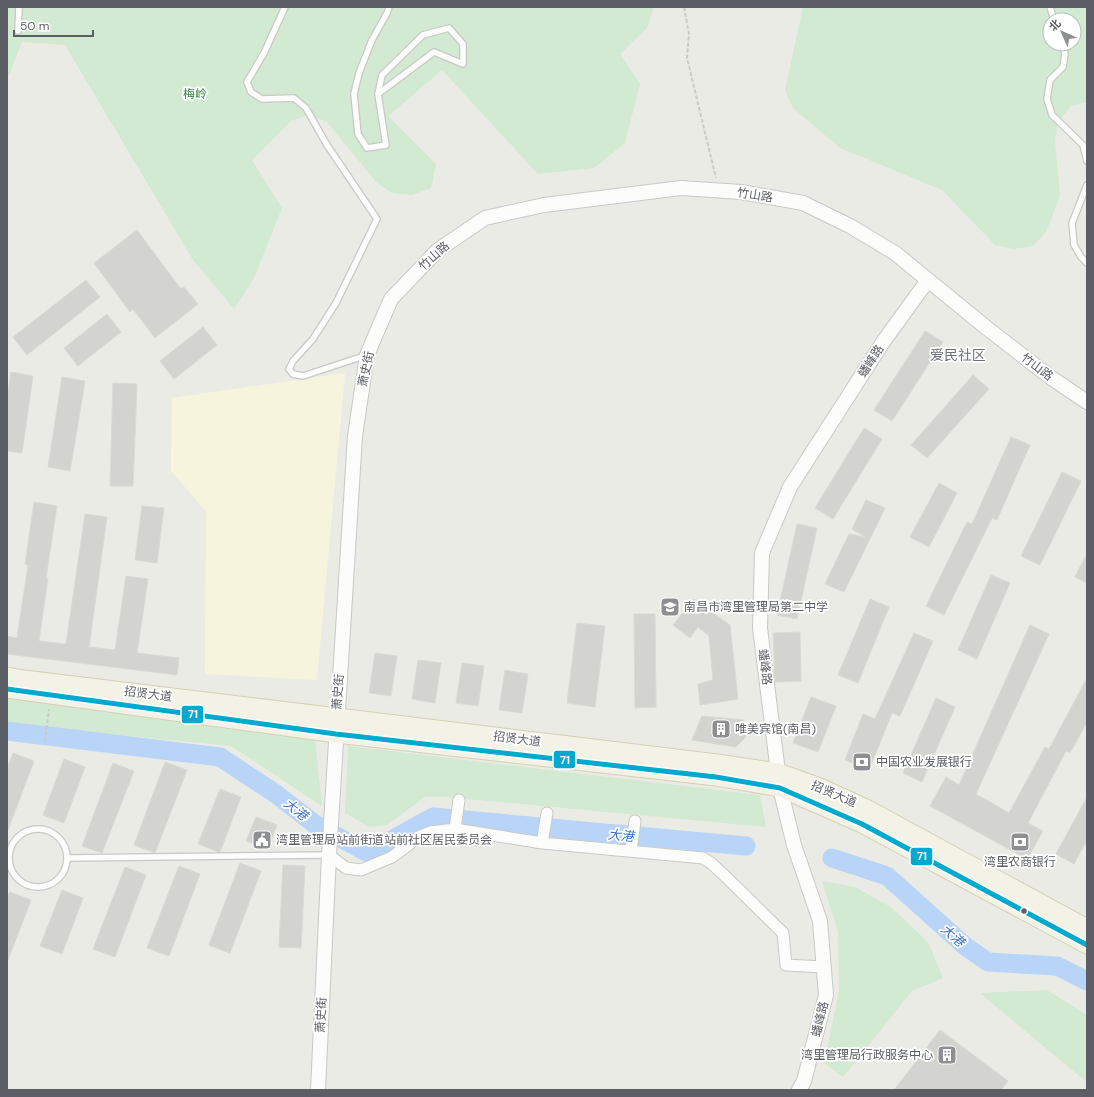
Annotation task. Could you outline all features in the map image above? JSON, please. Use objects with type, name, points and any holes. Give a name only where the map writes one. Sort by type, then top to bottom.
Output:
[{"type":"main road","name":"招贤大道","points":[[7,676],[336,726],[716,777],[780,788],[862,824],[1087,945]]},
{"type":"main road","name":"招贤大道","points":[[7,689],[336,726],[709,762],[778,772],[820,787],[868,809],[1087,928]]},
{"type":"street","name":"竹山路","points":[[391,299],[438,250],[486,218],[544,205],[681,188],[741,192],[803,203],[850,226],[894,253],[1050,377],[1087,402]]},
{"type":"street","name":"蟠峰路","points":[[799,1090],[804,1081],[826,995],[820,921],[794,845],[780,788],[760,628],[762,553],[790,487],[883,342],[928,280]]},
{"type":"street","name":"萧史街","points":[[318,1090],[332,793],[355,436],[367,355],[391,299]]},
{"type":"street","points":[[455,829],[459,800]]},
{"type":"street","points":[[542,843],[547,813]]},
{"type":"street","points":[[631,851],[635,821]]},
{"type":"street","points":[[329,855],[346,868],[362,870],[392,857],[420,836],[430,832],[455,829],[542,843],[703,858],[725,876],[783,933],[786,965],[824,967]]},
{"type":"lane","points":[[18,31],[19,7]]},
{"type":"lane","points":[[286,7],[264,53],[247,82],[251,92],[262,100],[294,98],[306,108],[326,145],[377,219],[336,304],[313,339],[293,361],[289,369],[293,374],[303,376],[367,355]]},
{"type":"lane","points":[[378,94],[434,52],[463,64],[464,44],[449,28],[423,35],[382,75],[378,94],[386,145],[367,148],[358,134],[354,94],[359,73],[372,40],[389,7]]},
{"type":"lane","points":[[1064,52],[1063,67],[1050,80],[1047,99],[1052,115],[1083,145],[1087,161]]},
{"type":"lane","points":[[1087,185],[1072,223],[1074,245],[1081,257],[1087,263]]},
{"type":"lane","points":[[42,828],[61,838],[66,848],[68,858],[66,869],[60,879],[51,885],[40,888],[29,887],[12,873],[8,851],[21,834],[31,829],[42,828]]},
{"type":"lane","points":[[68,858],[329,855]]},
{"type":"path","points":[[684,7],[689,34],[687,58],[719,191]]},
{"type":"path","points":[[45,741],[51,695]]},
{"type":"shaded area","points":[[345,373],[317,680],[205,674],[206,511],[171,471],[172,398]]},
{"type":"green space","name":"梅岭","points":[[7,7],[654,7],[647,28],[620,54],[640,84],[625,143],[594,168],[538,174],[442,70],[388,116],[436,164],[431,188],[412,195],[392,193],[377,183],[327,122],[309,115],[291,121],[252,160],[282,208],[255,276],[234,309],[193,260],[65,45],[22,42],[9,75],[7,76]]},
{"type":"green space","points":[[803,7],[1087,7],[1087,102],[1071,106],[1058,122],[1055,141],[1060,196],[1046,232],[1033,246],[1014,249],[995,245],[942,190],[840,148],[793,108],[785,90]]},
{"type":"green space","points":[[7,697],[315,738],[322,806],[231,746],[7,724]]},
{"type":"green space","points":[[348,746],[760,795],[766,827],[446,797],[425,797],[387,825],[369,827],[345,813]]},
{"type":"green space","points":[[822,881],[855,887],[891,907],[928,942],[943,978],[912,991],[843,1077],[824,1063],[839,991],[838,932]]},
{"type":"green space","points":[[1047,990],[1087,1015],[1087,1079],[1085,1081],[980,993]]},
{"type":"building","points":[[137,230],[181,289],[184,287],[198,304],[155,338],[133,309],[130,312],[94,263]]},
{"type":"building","points":[[86,280],[100,297],[27,355],[13,337]]},
{"type":"building","points":[[107,314],[121,332],[78,366],[64,348]]},
{"type":"building","points":[[203,327],[217,345],[174,379],[160,361]]},
{"type":"building","points":[[925,331],[943,342],[892,421],[874,410]]},
{"type":"building","points":[[11,372],[33,376],[22,453],[7,451],[7,400]]},
{"type":"building","points":[[973,375],[989,389],[927,458],[911,445]]},
{"type":"building","points":[[62,377],[85,381],[70,471],[48,467]]},
{"type":"building","points":[[113,383],[137,384],[133,486],[110,486]]},
{"type":"building","points":[[864,428],[882,439],[833,519],[815,508]]},
{"type":"building","points":[[1011,437],[1030,445],[997,520],[992,518],[944,615],[926,606],[967,522],[972,524]]},
{"type":"building","points":[[1062,472],[1081,481],[1040,565],[1021,556]]},
{"type":"building","points":[[939,483],[957,493],[929,547],[910,537]]},
{"type":"building","points":[[866,500],[885,508],[844,592],[825,584],[849,534],[865,537],[852,529]]},
{"type":"building","points":[[34,502],[57,506],[46,578],[48,578],[39,641],[66,644],[85,514],[107,517],[89,647],[115,650],[126,576],[148,579],[137,653],[179,658],[177,675],[7,654],[7,636],[17,638],[28,565],[25,564]]},
{"type":"building","points":[[142,506],[164,508],[157,563],[135,560]]},
{"type":"building","points":[[797,524],[817,528],[797,619],[777,615]]},
{"type":"building","points":[[1087,553],[1087,583],[1075,577]]},
{"type":"building","points":[[991,575],[1010,583],[977,659],[958,650]]},
{"type":"building","points":[[694,599],[730,625],[738,699],[700,705],[698,684],[713,680],[709,636],[698,627],[690,638],[673,625]]},
{"type":"building","points":[[870,599],[889,607],[858,683],[838,675]]},
{"type":"building","points":[[634,614],[655,614],[656,707],[635,708]]},
{"type":"building","points":[[577,623],[605,626],[595,707],[567,703]]},
{"type":"building","points":[[1030,625],[1049,634],[976,794],[1009,813],[1045,747],[1049,749],[1087,678],[1087,722],[1070,753],[1066,751],[1028,823],[1043,831],[1027,859],[930,806],[946,777],[959,785]]},
{"type":"building","points":[[800,632],[801,681],[775,682],[773,633]]},
{"type":"building","points":[[914,633],[933,641],[900,716],[892,713],[869,770],[845,760],[863,714],[875,719]]},
{"type":"building","points":[[375,653],[397,656],[391,696],[369,693]]},
{"type":"building","points":[[418,660],[441,663],[435,703],[412,699]]},
{"type":"building","points":[[462,663],[484,666],[478,706],[456,703]]},
{"type":"building","points":[[505,670],[528,674],[522,713],[499,710]]},
{"type":"building","points":[[811,697],[836,706],[818,752],[793,743]]},
{"type":"building","points":[[936,698],[955,707],[922,782],[903,773]]},
{"type":"building","name":"唯美宾馆(南昌)","points":[[702,716],[744,720],[746,737],[736,747],[692,740]]},
{"type":"building","points":[[13,753],[34,761],[8,830],[7,768]]},
{"type":"building","points":[[64,759],[85,767],[64,823],[43,815]]},
{"type":"building","points":[[165,762],[187,770],[155,853],[134,845]]},
{"type":"building","points":[[113,763],[134,771],[102,853],[82,846]]},
{"type":"building","points":[[220,789],[241,797],[219,852],[198,844]]},
{"type":"building","points":[[1087,797],[1087,840],[1074,864],[1056,854]]},
{"type":"building","points":[[256,817],[277,825],[268,849],[246,841]]},
{"type":"building","points":[[240,863],[261,871],[230,953],[209,945]]},
{"type":"building","points":[[283,865],[305,866],[301,948],[279,947]]},
{"type":"building","points":[[179,866],[200,874],[169,956],[147,948]]},
{"type":"building","points":[[125,867],[146,875],[115,957],[93,949]]},
{"type":"building","points":[[62,890],[83,898],[62,954],[40,946]]},
{"type":"building","points":[[10,892],[31,900],[8,960],[7,898]]},
{"type":"building","name":"湾里管理局行政服务中心","points":[[940,1030],[1008,1081],[1001,1090],[894,1090]]},
{"type":"waterway","name":"大港","points":[[7,731],[220,757],[276,794],[316,825],[368,853],[433,817],[746,846]]},
{"type":"waterway","name":"大港","points":[[832,858],[887,876],[965,946],[988,962],[1057,966],[1087,981]]},
{"type":"transit line","name":"71","points":[[7,689],[336,734],[716,777],[780,788],[862,824],[1087,945]]},
{"type":"place","name":"南昌市湾里管理局第二中学","points":[[670,607]]},
{"type":"place","name":"唯美宾馆(南昌)","points":[[721,729]]},
{"type":"place","name":"中国农业发展银行","points":[[862,762]]},
{"type":"place","name":"湾里管理局站前街道站前社区居民委员会","points":[[262,840]]},
{"type":"place","name":"湾里农商银行","points":[[1020,842]]},
{"type":"place","name":"湾里管理局行政服务中心","points":[[947,1055]]},
{"type":"district","name":"爱民社区","points":[[958,355]]}]
